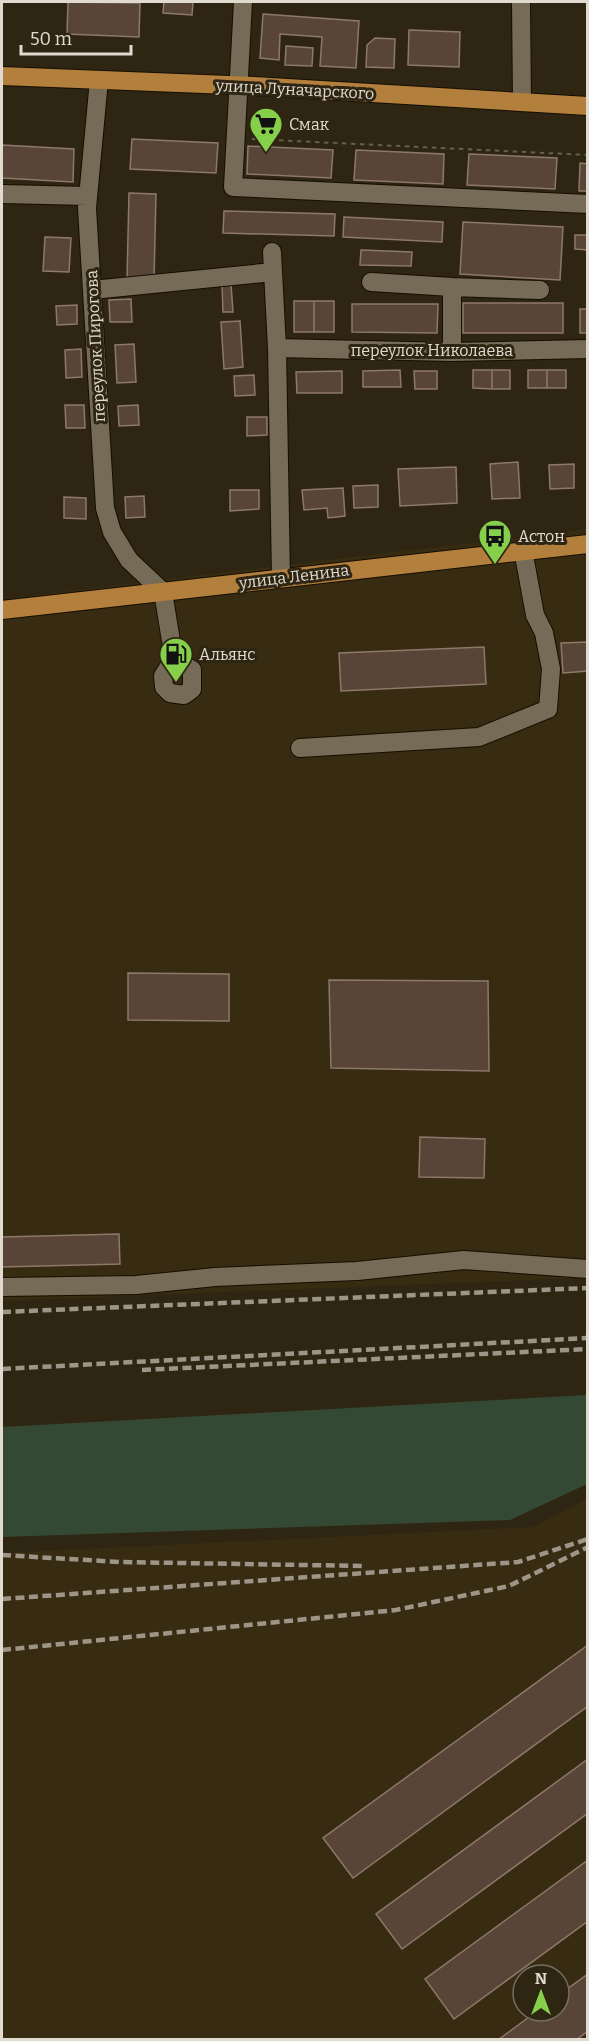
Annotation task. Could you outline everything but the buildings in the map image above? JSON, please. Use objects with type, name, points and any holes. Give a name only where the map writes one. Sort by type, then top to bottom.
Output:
[{"type":"main road","name":"улица Луначарского","points":[[2,76],[237,85],[588,106]]},
{"type":"main road","name":"улица Ленина","points":[[2,610],[588,544]]},
{"type":"street","points":[[243,2],[233,187],[588,204]]},
{"type":"street","points":[[521,2],[522,102]]},
{"type":"street","name":"переулок Пирогова","points":[[99,80],[88,196],[105,508],[112,532],[129,560],[163,591]]},
{"type":"street","points":[[2,194],[88,196]]},
{"type":"street","points":[[272,252],[278,348],[281,578]]},
{"type":"street","points":[[92,290],[273,272]]},
{"type":"street","points":[[371,282],[540,290]]},
{"type":"street","points":[[452,287],[452,352]]},
{"type":"street","name":"переулок Николаева","points":[[278,348],[452,352],[588,349]]},
{"type":"street","points":[[300,748],[479,737],[548,709],[551,669],[544,633],[535,615],[523,550]]},
{"type":"street","points":[[163,591],[174,658]]},
{"type":"street","points":[[2,1287],[136,1284],[215,1277],[357,1271],[464,1260],[588,1269]]},
{"type":"path","points":[[235,139],[588,155]]},
{"type":"shaded area","points":[[587,529],[587,1278],[2,1301],[2,599]]},
{"type":"shaded area","points":[[587,1499],[587,2039],[2,2039],[2,1553],[532,1527]]},
{"type":"green space","points":[[587,1395],[587,1484],[510,1520],[2,1537],[2,1427]]},
{"type":"railway","points":[[2,1312],[588,1288]]},
{"type":"railway","points":[[2,1369],[588,1338]]},
{"type":"railway","points":[[142,1370],[588,1349]]},
{"type":"railway","points":[[2,1599],[518,1562],[588,1539]]},
{"type":"railway","points":[[2,1650],[396,1610],[509,1586],[588,1547]]},
{"type":"railway","points":[[2,1555],[120,1562],[364,1566]]},
{"type":"place","name":"Смак","points":[[266,153]]},
{"type":"place","name":"Астон","points":[[495,565]]},
{"type":"place","name":"Альянс","points":[[176,683]]}]
